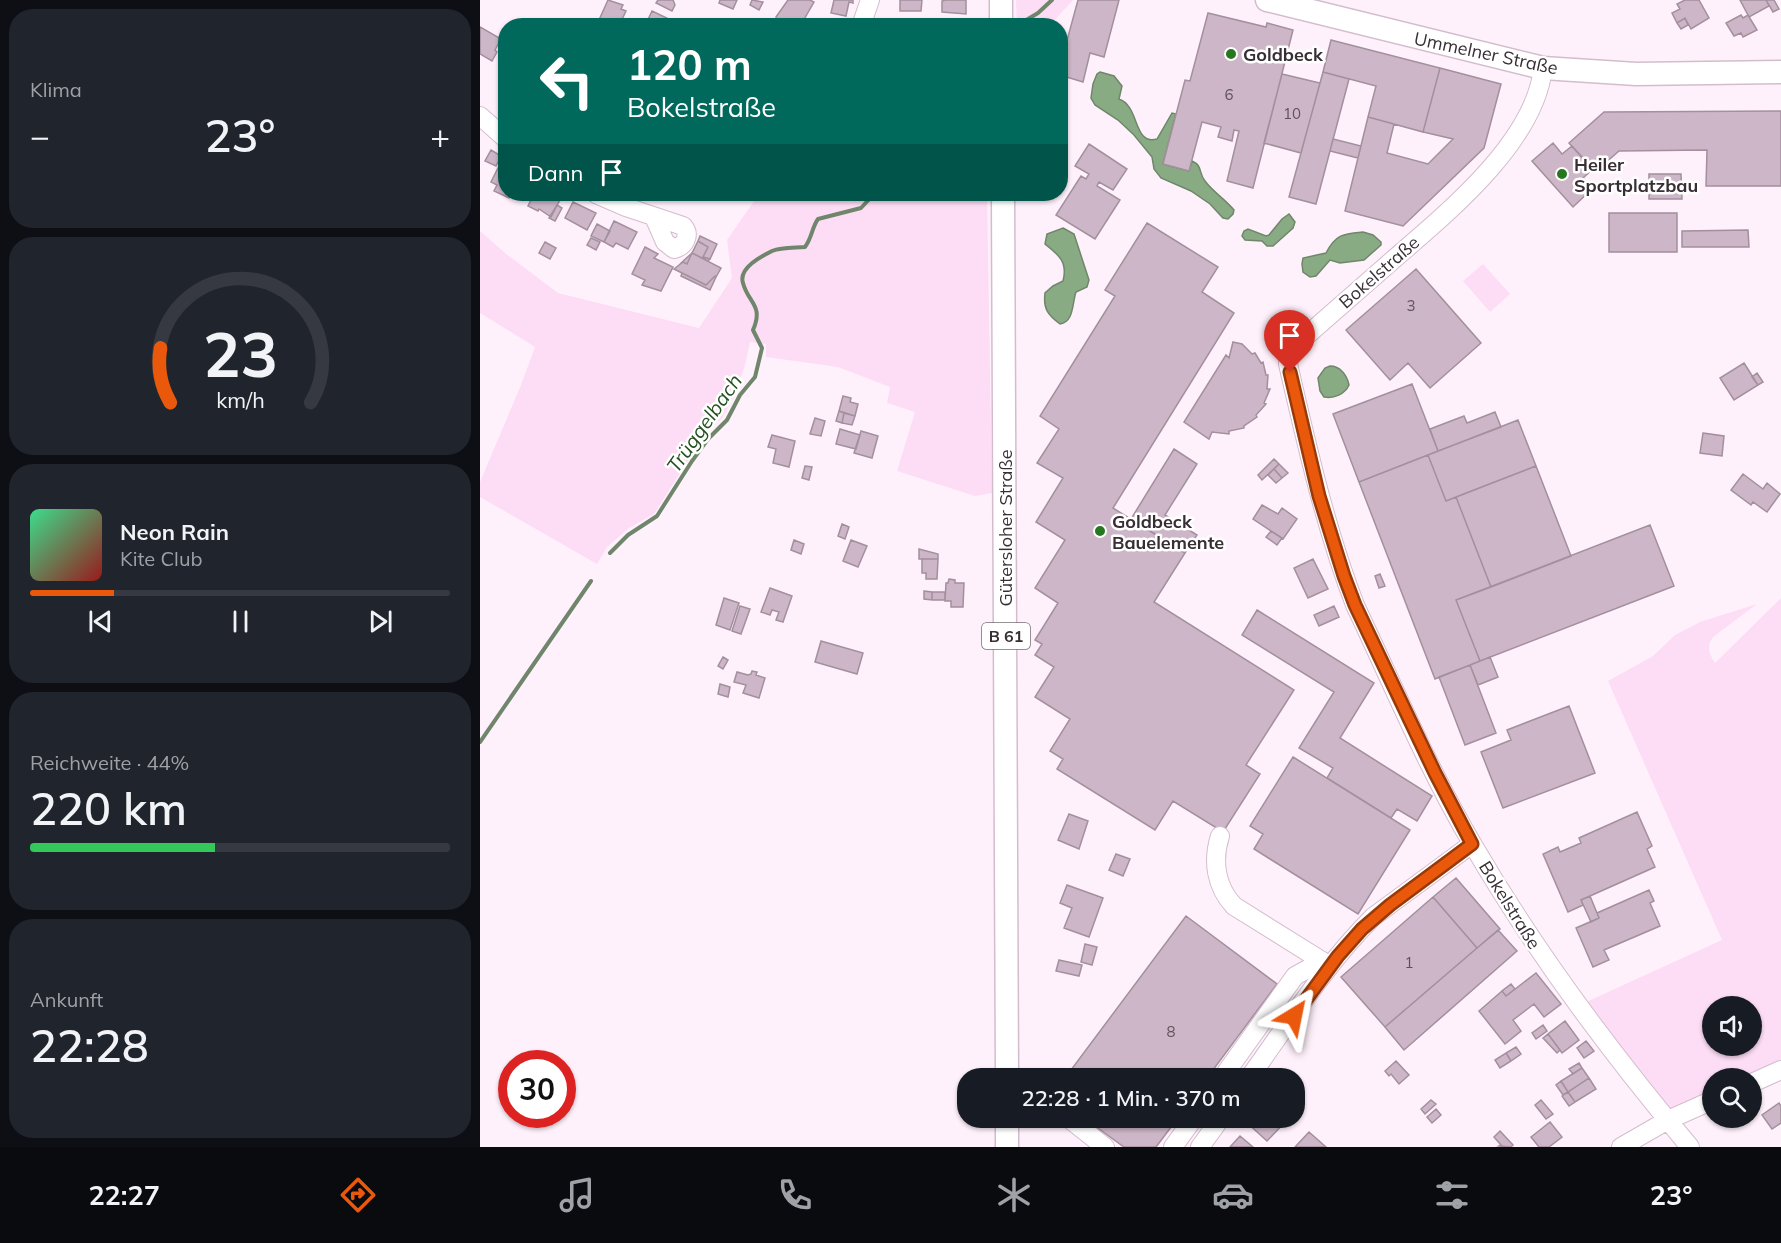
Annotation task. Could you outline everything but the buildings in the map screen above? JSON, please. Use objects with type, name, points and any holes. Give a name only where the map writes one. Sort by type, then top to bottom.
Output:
[{"type":"main road","points":[[1001,0],[1001,18]]},
{"type":"main road","name":"Ummelner Straße","points":[[1267,0],[1543,68],[1636,74],[1781,72]]},
{"type":"main road","name":"Gütersloher Straße","points":[[1003,201],[1007,1068]]},
{"type":"main road","points":[[1007,1128],[1007,1147]]},
{"type":"street","points":[[864,18],[870,0]]},
{"type":"street","name":"Bokelstraße","points":[[1543,68],[1536,95],[1525,118],[1511,142],[1490,169],[1476,185],[1297,344],[1288,364],[1319,496],[1344,576],[1355,605],[1435,773],[1472,844],[1548,965],[1690,1147]]},
{"type":"street","points":[[480,116],[498,132]]},
{"type":"street","points":[[614,201],[654,217]]},
{"type":"street","points":[[1220,836],[1215,853],[1219,881],[1224,896],[1234,906],[1326,964]]},
{"type":"street","points":[[1256,1068],[1326,964],[1374,917],[1472,844]]},
{"type":"street","points":[[1229,1068],[1295,976],[1326,964]]},
{"type":"street","points":[[1762,1079],[1781,1070]]},
{"type":"street","points":[[1622,1147],[1668,1120],[1702,1105]]},
{"type":"street","points":[[1081,1128],[1105,1147]]},
{"type":"street","points":[[1173,1147],[1187,1128]]},
{"type":"street","points":[[1200,1147],[1214,1128]]},
{"type":"shaded area","points":[[1016,0],[1073,0],[1056,18],[1017,18]]},
{"type":"shaded area","points":[[1100,72],[1114,76],[1122,86],[1119,99],[1126,103],[1140,131],[1149,140],[1157,139],[1172,113],[1176,114],[1163,164],[1189,171],[1192,161],[1195,163],[1208,185],[1234,210],[1228,219],[1223,218],[1210,204],[1191,191],[1161,178],[1154,169],[1152,157],[1134,135],[1118,120],[1095,105],[1091,98],[1093,84]]},
{"type":"shaded area","points":[[754,201],[987,201],[992,493],[975,496],[897,471],[915,412],[887,403],[890,387],[838,367],[766,357],[766,344],[750,342],[735,395],[722,418],[705,434],[654,514],[629,528],[607,547],[597,564],[480,497],[480,482],[535,347],[480,313],[480,231],[558,293],[699,328],[732,278],[727,240]]},
{"type":"shaded area","points":[[1289,214],[1295,222],[1293,228],[1273,246],[1267,246],[1262,241],[1245,240],[1242,236],[1248,229],[1269,235]]},
{"type":"shaded area","points":[[1063,228],[1074,234],[1089,280],[1087,287],[1076,292],[1068,320],[1060,324],[1047,311],[1045,293],[1063,281],[1064,269],[1058,256],[1045,244],[1047,234]]},
{"type":"shaded area","points":[[1363,232],[1373,235],[1381,242],[1381,245],[1364,260],[1340,263],[1330,260],[1316,276],[1310,277],[1303,272],[1303,258],[1326,253],[1333,242],[1341,236]]},
{"type":"shaded area","points":[[1483,264],[1510,294],[1490,312],[1463,281]]},
{"type":"shaded area","points":[[1330,366],[1342,372],[1349,385],[1339,395],[1324,397],[1320,391],[1318,378],[1325,368]]},
{"type":"shaded area","points":[[1781,598],[1781,1064],[1762,1072],[1762,1068],[1702,1068],[1702,1098],[1670,1112],[1584,1003],[1722,940],[1608,681],[1653,656],[1675,635],[1700,622],[1757,604],[1713,637],[1709,650],[1715,663]]},
{"type":"waterway","name":"Trüggelbach","points":[[1030,18],[1052,0]]},
{"type":"waterway","name":"Trüggelbach","points":[[610,553],[628,535],[657,516],[692,461],[708,439],[727,420],[740,395],[755,377],[762,348],[753,330],[757,315],[745,290],[742,278],[744,272],[757,259],[772,251],[805,247],[818,219],[861,208],[868,201]]},
{"type":"waterway","name":"Trüggelbach","points":[[480,742],[591,581]]},
{"type":"place","name":"Goldbeck","points":[[1231,54]]},
{"type":"place","name":"Heiler Sportplatzbau","points":[[1562,174]]},
{"type":"place","name":"Goldbeck Bauelemente","points":[[1100,531]]},
{"type":"route","points":[[1290,372],[1319,496],[1355,605],[1445,794],[1472,844],[1374,917],[1345,946],[1294,1016]]}]
